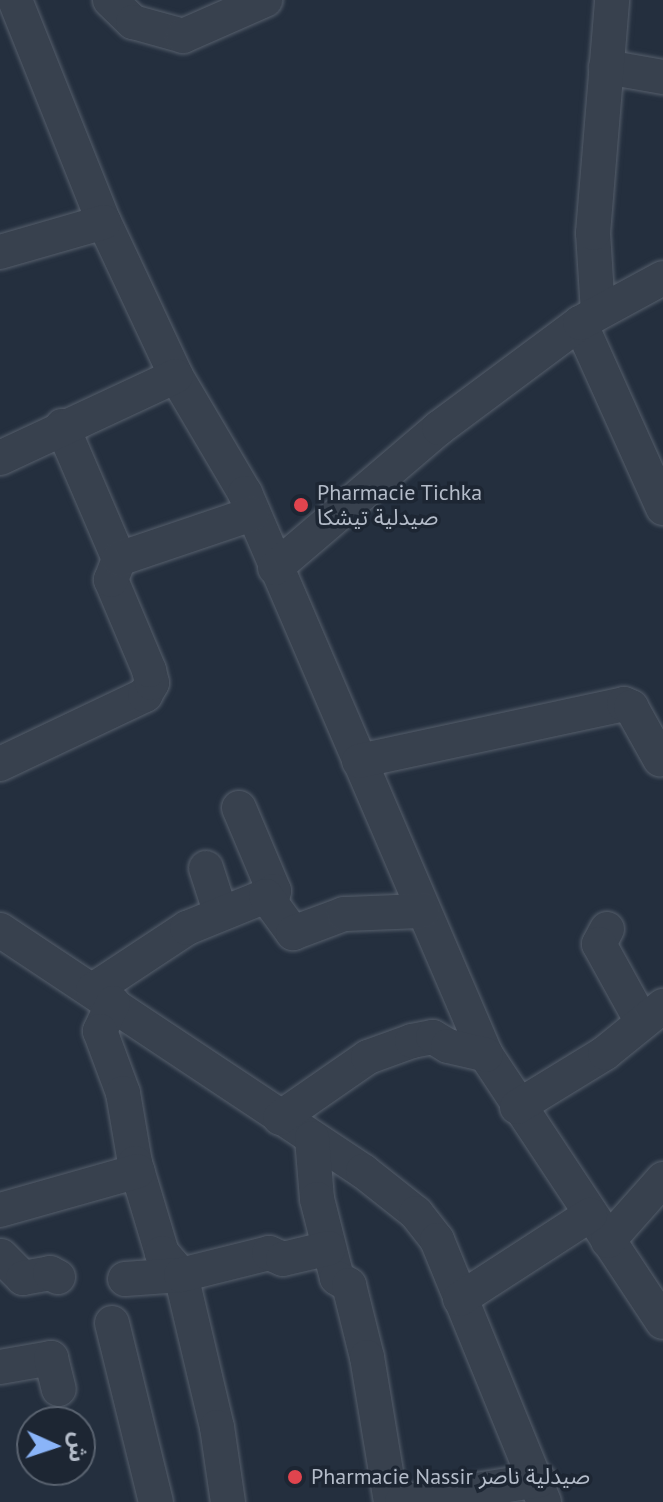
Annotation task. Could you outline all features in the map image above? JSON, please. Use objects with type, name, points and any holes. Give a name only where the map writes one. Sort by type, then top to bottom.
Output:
[{"type":"street","points":[[15,0],[104,222],[176,376],[252,514],[486,1055],[517,1107],[663,1322]]},
{"type":"street","points":[[110,0],[133,22],[183,36],[265,0]]},
{"type":"street","points":[[612,0],[589,318],[663,508]]},
{"type":"street","points":[[606,67],[663,77]]},
{"type":"street","points":[[0,252],[104,222]]},
{"type":"street","points":[[275,568],[439,428],[589,318],[663,278]]},
{"type":"street","points":[[0,458],[62,426],[176,376]]},
{"type":"street","points":[[0,764],[145,695],[152,683],[111,580],[119,559],[62,426]]},
{"type":"street","points":[[119,559],[252,514]]},
{"type":"street","points":[[359,761],[624,704],[631,707],[660,759]]},
{"type":"street","points":[[239,808],[274,891],[272,900]]},
{"type":"street","points":[[206,868],[220,911]]},
{"type":"street","points":[[228,1502],[217,1427],[181,1275],[162,1253],[138,1171],[123,1093],[100,1031],[103,997],[220,911],[266,896],[272,900],[293,933],[344,914],[423,911]]},
{"type":"street","points":[[517,1107],[605,1053],[652,1014],[599,944],[607,929]]},
{"type":"street","points":[[0,930],[312,1138],[416,1213],[437,1240],[542,1491],[402,1502]]},
{"type":"street","points":[[280,1118],[368,1057],[412,1041],[433,1037],[448,1046],[486,1055]]},
{"type":"street","points":[[312,1138],[317,1199],[337,1278],[349,1285],[367,1357],[391,1502]]},
{"type":"street","points":[[0,1210],[138,1171]]},
{"type":"street","points":[[460,1299],[599,1228],[663,1179]]},
{"type":"street","points":[[125,1279],[181,1275],[269,1253],[283,1259],[329,1248]]},
{"type":"street","points":[[0,1254],[23,1278],[50,1273],[58,1277]]},
{"type":"street","points":[[112,1323],[156,1502]]},
{"type":"street","points":[[0,1367],[52,1359]]},
{"type":"place","name":"Pharmacie Tichka صيدلية تيشكا","points":[[301,505]]},
{"type":"place","name":"Pharmacie Nassir صيدلية ناصر","points":[[295,1477]]}]
